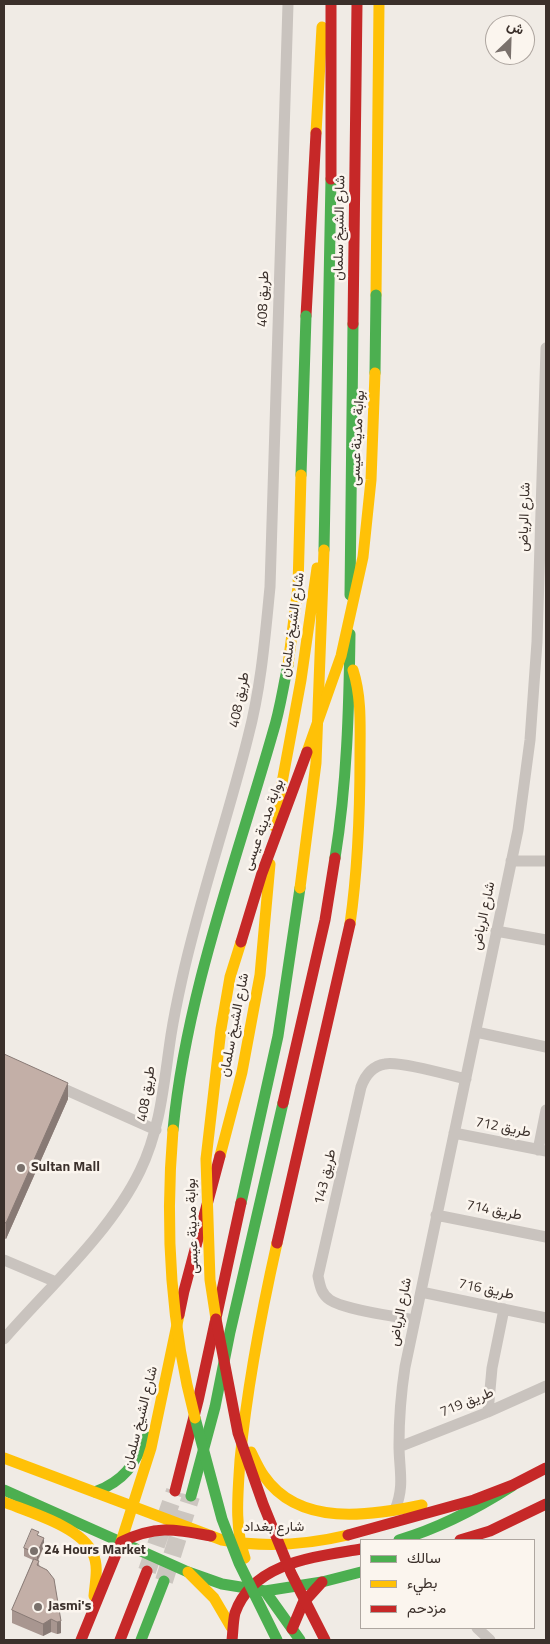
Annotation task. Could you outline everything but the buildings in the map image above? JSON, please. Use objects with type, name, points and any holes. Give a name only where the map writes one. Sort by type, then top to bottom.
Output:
[{"type":"main road","name":"بوابة مدينة عيسى","points":[[277,1640],[243,1572],[222,1518],[191,1402],[174,1295],[168,1180],[173,1127],[190,1021],[236,852],[274,730],[288,666],[298,587],[306,316],[324,4]]},
{"type":"main road","name":"شارع الشيخ سلمان","points":[[174,1491],[198,1401],[278,1036],[303,872],[316,763],[326,503],[332,111],[331,4]]},
{"type":"main road","name":"شارع الشيخ سلمان","points":[[191,1496],[215,1407],[230,1332],[325,920],[346,774],[350,662],[357,4]]},
{"type":"main road","name":"بوابة مدينة عيسى","points":[[326,1640],[291,1573],[263,1504],[238,1433],[218,1337],[210,1280],[206,1159],[220,1038],[230,977],[262,873],[324,709],[341,656],[363,556],[372,461],[379,4]]},
{"type":"main road","name":"شارع الشيخ سلمان","points":[[82,1640],[122,1542],[160,1411],[184,1291],[233,1108],[257,998],[263,952],[271,849],[300,680],[326,503]]},
{"type":"main road","name":"شارع الشيخ سلمان","points":[[300,1640],[246,1561],[240,1544],[237,1499],[244,1417],[267,1291],[354,899],[359,827],[360,731],[356,676],[350,662]]},
{"type":"main road","points":[[95,1492],[114,1485],[127,1474],[160,1411]]},
{"type":"main road","points":[[244,1417],[247,1441],[255,1462],[270,1484],[281,1495],[292,1502],[327,1514],[372,1514],[512,1486]]},
{"type":"main road","name":"شارع بغداد","points":[[4,1458],[211,1536],[240,1544],[266,1546],[298,1546],[334,1539],[452,1507],[512,1486],[546,1468]]},
{"type":"main road","points":[[402,1539],[438,1528],[470,1513],[512,1486]]},
{"type":"main road","points":[[4,1490],[188,1572],[222,1584],[266,1591],[322,1582],[360,1572]]},
{"type":"main road","points":[[4,1502],[77,1535],[89,1547],[96,1564],[92,1616]]},
{"type":"main road","points":[[463,1539],[490,1530],[546,1504]]},
{"type":"main road","points":[[127,1523],[133,1536],[149,1554]]},
{"type":"main road","points":[[122,1542],[146,1531],[165,1529],[211,1536]]},
{"type":"main road","points":[[232,1640],[232,1627],[239,1603],[247,1588],[257,1579],[279,1567],[311,1558],[360,1549]]},
{"type":"main road","points":[[120,1640],[147,1571]]},
{"type":"main road","points":[[188,1572],[214,1598],[232,1627]]},
{"type":"main road","points":[[141,1640],[164,1581]]},
{"type":"main road","points":[[292,1629],[300,1607],[322,1582]]},
{"type":"street","name":"طريق 408","points":[[4,1339],[56,1282],[124,1200],[140,1171],[156,1130],[171,1032],[182,978],[248,738],[262,663],[270,587],[288,4]]},
{"type":"street","name":"شارع الرياض","points":[[395,1510],[402,1483],[399,1447],[401,1394],[414,1320],[476,1032],[527,772],[542,642],[546,348]]},
{"type":"street","points":[[511,861],[546,861]]},
{"type":"street","points":[[496,931],[546,940]]},
{"type":"street","points":[[476,1032],[546,1046]]},
{"type":"street","name":"طريق 143","points":[[414,1320],[344,1306],[329,1299],[320,1289],[318,1276],[366,1076],[374,1068],[389,1063],[466,1079]]},
{"type":"street","points":[[48,1082],[156,1130]]},
{"type":"street","points":[[542,1151],[546,1110]]},
{"type":"street","name":"طريق 712","points":[[454,1133],[542,1151]]},
{"type":"street","name":"طريق 714","points":[[436,1215],[546,1237]]},
{"type":"street","points":[[4,1260],[56,1282]]},
{"type":"street","name":"طريق 716","points":[[421,1292],[546,1318]]},
{"type":"street","points":[[488,1412],[492,1368],[504,1309]]},
{"type":"street","name":"طريق 719","points":[[399,1447],[488,1412],[546,1386]]},
{"type":"street","points":[[402,1483],[418,1506]]},
{"type":"street","points":[[478,1629],[490,1640]]},
{"type":"tunnel","points":[[147,1571],[175,1491]]},
{"type":"tunnel","points":[[164,1581],[191,1496]]},
{"type":"traffic: fast","points":[[324,550],[331,179]]},
{"type":"traffic: fast","points":[[375,373],[376,295]]},
{"type":"traffic: fast","points":[[301,475],[306,316]]},
{"type":"traffic: fast","points":[[350,595],[353,324]]},
{"type":"traffic: fast","points":[[335,858],[345,774],[350,634]]},
{"type":"traffic: fast","points":[[173,1130],[189,1029],[201,979],[280,707],[288,665]]},
{"type":"traffic: fast","points":[[241,1203],[278,1036],[300,888]]},
{"type":"traffic: fast","points":[[191,1496],[215,1407],[230,1332],[283,1103]]},
{"type":"traffic: fast","points":[[195,1418],[222,1519],[239,1563],[277,1640]]},
{"type":"traffic: fast","points":[[95,1492],[121,1477],[133,1464],[147,1437]]},
{"type":"traffic: fast","points":[[402,1539],[429,1530],[457,1517],[512,1486]]},
{"type":"traffic: fast","points":[[4,1490],[188,1572],[222,1584],[265,1591],[322,1582],[360,1572]]},
{"type":"traffic: fast","points":[[141,1640],[164,1581]]},
{"type":"traffic: fast","points":[[265,1591],[300,1640]]},
{"type":"traffic: slow","points":[[376,295],[379,4]]},
{"type":"traffic: slow","points":[[316,133],[322,27]]},
{"type":"traffic: slow","points":[[307,752],[341,656],[363,557],[371,480],[375,373]]},
{"type":"traffic: slow","points":[[288,665],[298,587],[301,475]]},
{"type":"traffic: slow","points":[[300,888],[316,763],[324,550]]},
{"type":"traffic: slow","points":[[274,826],[301,680],[317,568]]},
{"type":"traffic: slow","points":[[350,924],[357,861],[360,778],[360,713],[358,691],[353,670]]},
{"type":"traffic: slow","points":[[220,1156],[242,1072],[260,975],[270,864]]},
{"type":"traffic: slow","points":[[216,1319],[210,1280],[206,1159],[221,1029],[230,977],[241,942]]},
{"type":"traffic: slow","points":[[173,1130],[170,1202],[172,1274],[180,1347],[195,1418]]},
{"type":"traffic: slow","points":[[245,1558],[238,1522],[240,1460],[246,1405],[255,1351],[277,1243]]},
{"type":"traffic: slow","points":[[121,1542],[151,1448],[179,1315]]},
{"type":"traffic: slow","points":[[251,1452],[264,1476],[279,1492],[296,1504],[337,1514],[380,1512],[422,1505]]},
{"type":"traffic: slow","points":[[4,1458],[222,1540],[270,1545],[317,1541],[348,1535]]},
{"type":"traffic: slow","points":[[4,1502],[67,1528],[87,1544],[96,1564],[94,1596]]},
{"type":"traffic: slow","points":[[188,1572],[214,1598],[231,1627]]},
{"type":"traffic: jam","points":[[331,4],[331,179]]},
{"type":"traffic: jam","points":[[353,324],[357,4]]},
{"type":"traffic: jam","points":[[306,316],[316,133]]},
{"type":"traffic: jam","points":[[241,942],[262,873],[307,752]]},
{"type":"traffic: jam","points":[[283,1103],[325,920],[335,858]]},
{"type":"traffic: jam","points":[[277,1243],[350,924]]},
{"type":"traffic: jam","points":[[179,1315],[220,1156]]},
{"type":"traffic: jam","points":[[175,1491],[198,1401],[241,1203]]},
{"type":"traffic: jam","points":[[216,1319],[238,1433],[263,1504],[291,1573],[325,1640]]},
{"type":"traffic: jam","points":[[348,1535],[474,1500],[513,1485],[546,1468]]},
{"type":"traffic: jam","points":[[463,1539],[490,1531],[546,1504]]},
{"type":"traffic: jam","points":[[81,1640],[121,1542],[145,1533],[165,1530],[211,1536]]},
{"type":"traffic: jam","points":[[232,1640],[235,1613],[244,1596],[256,1583],[271,1572],[306,1559],[360,1549]]},
{"type":"traffic: jam","points":[[120,1640],[147,1571]]},
{"type":"traffic: jam","points":[[292,1629],[303,1603],[322,1582]]},
{"type":"place","name":"Sultan Mall","points":[[21,1168]]},
{"type":"place","name":"24 Hours Market","points":[[34,1551]]},
{"type":"place","name":"Jasmi's","points":[[38,1607]]}]
